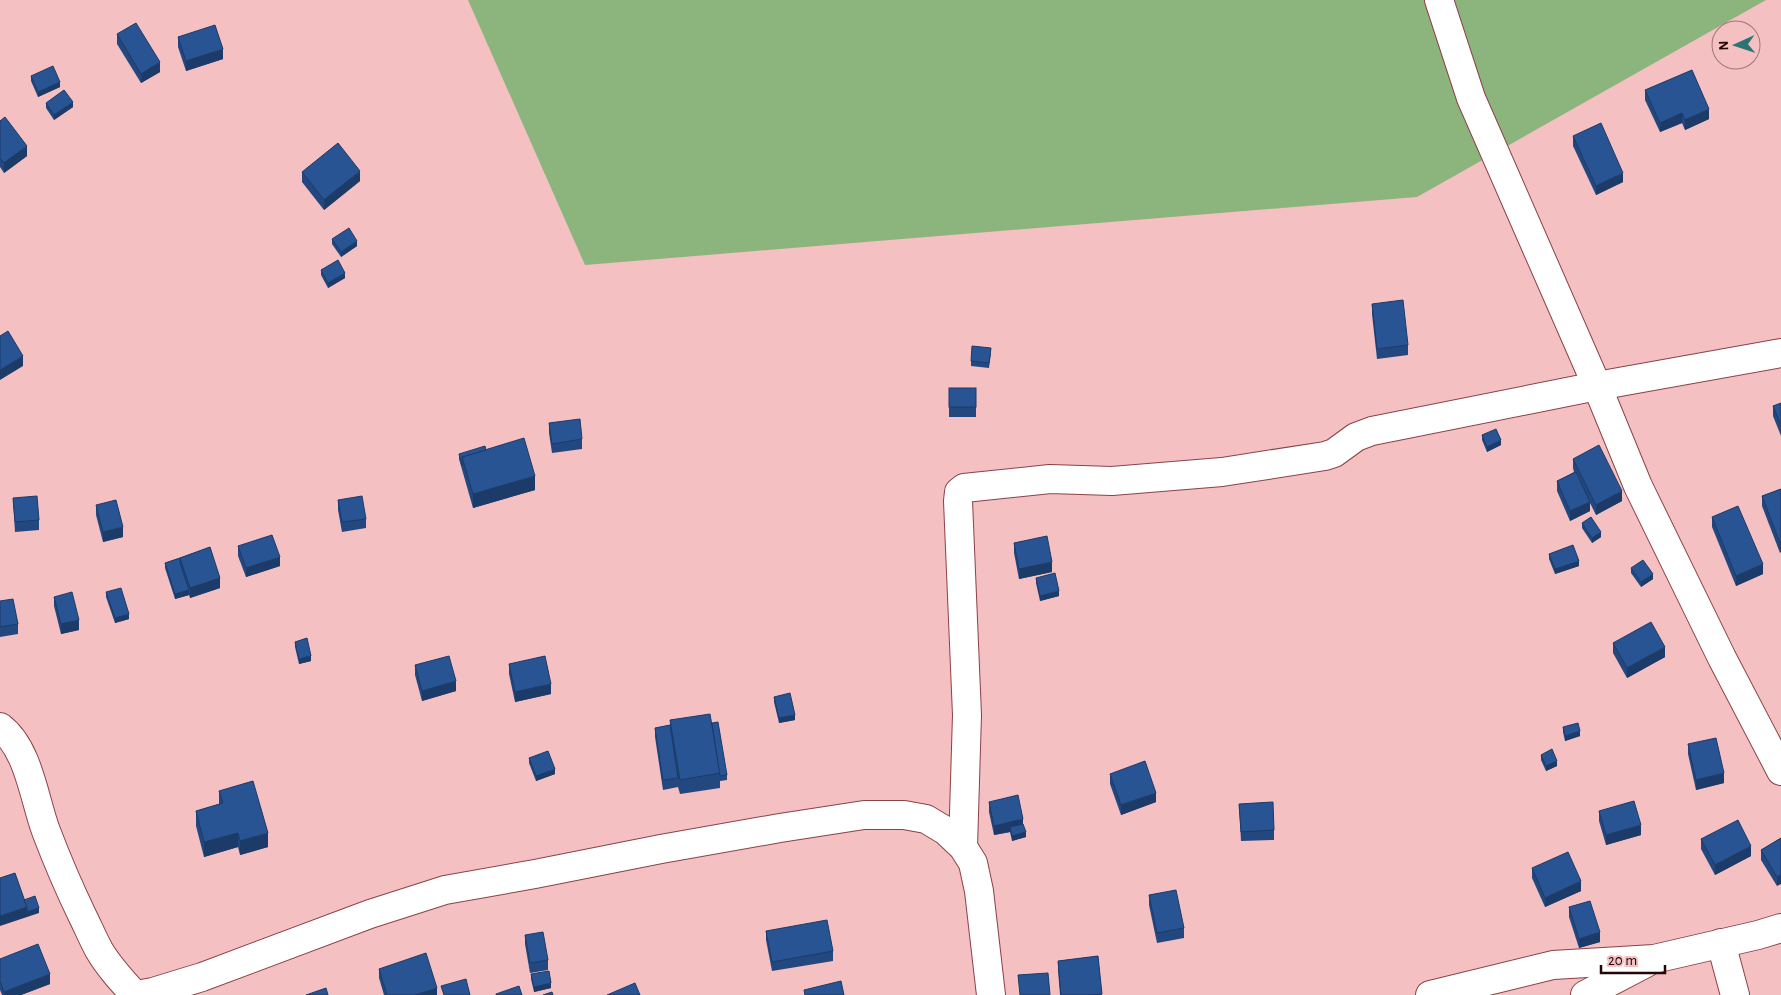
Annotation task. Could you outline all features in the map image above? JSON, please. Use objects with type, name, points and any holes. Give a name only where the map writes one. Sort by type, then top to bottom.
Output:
[{"type":"street","points":[[1439,0],[1471,98],[1597,386],[1638,486],[1722,658],[1781,771]]},
{"type":"street","points":[[963,847],[967,715],[958,501],[959,492],[964,488],[1050,479],[1112,481],[1222,472],[1307,459],[1334,453],[1356,437],[1372,431],[1480,411],[1597,386],[1781,353]]},
{"type":"street","points":[[0,727],[15,745],[25,762],[49,838],[67,883],[99,950],[118,976],[136,995],[153,992],[202,977],[370,914],[445,890],[662,849],[864,815],[904,814],[926,819],[946,831],[963,847],[973,862],[980,891],[991,995]]},
{"type":"street","points":[[1430,995],[1553,965],[1654,959],[1758,936],[1781,928]]},
{"type":"street","points":[[1722,943],[1735,995]]},
{"type":"street","points":[[1585,995],[1654,959]]},
{"type":"green space","points":[[468,0],[1766,0],[1731,20],[1711,20],[1711,31],[1417,197],[585,265]]},
{"type":"building","points":[[136,23],[160,62],[141,74],[117,34]]},
{"type":"building","points":[[215,25],[223,49],[186,61],[178,37]]},
{"type":"building","points":[[53,66],[60,82],[38,92],[31,76]]},
{"type":"building","points":[[1692,70],[1709,109],[1685,120],[1682,113],[1660,123],[1645,90]]},
{"type":"building","points":[[64,90],[73,102],[54,115],[46,103]]},
{"type":"building","points":[[5,117],[27,146],[4,163],[0,158],[0,121]]},
{"type":"building","points":[[1601,123],[1623,173],[1596,186],[1573,136]]},
{"type":"building","points":[[338,143],[360,171],[324,200],[302,172]]},
{"type":"building","points":[[349,228],[357,241],[341,252],[332,239]]},
{"type":"building","points":[[338,260],[345,273],[328,283],[321,270]]},
{"type":"building","points":[[1403,300],[1408,345],[1377,349],[1372,304]]},
{"type":"building","points":[[8,331],[23,356],[0,370],[0,336]]},
{"type":"building","points":[[972,346],[991,348],[989,363],[971,361]]},
{"type":"building","points":[[949,388],[976,388],[976,407],[949,407]]},
{"type":"building","points":[[1781,403],[1781,426],[1773,406]]},
{"type":"building","points":[[580,419],[582,439],[552,444],[549,423]]},
{"type":"building","points":[[1496,429],[1501,440],[1487,447],[1482,435]]},
{"type":"building","points":[[524,438],[535,476],[473,494],[462,457]]},
{"type":"building","points":[[1599,445],[1622,491],[1596,505],[1573,459]]},
{"type":"building","points":[[485,446],[486,450],[462,457],[462,466],[459,454]]},
{"type":"building","points":[[1576,472],[1590,502],[1570,511],[1557,481]]},
{"type":"building","points":[[1781,489],[1781,542],[1780,543],[1762,496]]},
{"type":"building","points":[[37,496],[39,520],[15,522],[13,498]]},
{"type":"building","points":[[362,496],[366,519],[342,522],[338,500]]},
{"type":"building","points":[[116,500],[123,527],[103,532],[96,505]]},
{"type":"building","points":[[1738,506],[1763,564],[1736,576],[1712,517]]},
{"type":"building","points":[[1591,517],[1601,532],[1592,538],[1582,523]]},
{"type":"building","points":[[272,535],[280,557],[246,568],[238,546]]},
{"type":"building","points":[[1047,536],[1052,562],[1019,569],[1014,543]]},
{"type":"building","points":[[1573,545],[1579,561],[1555,569],[1549,554]]},
{"type":"building","points":[[210,547],[220,578],[190,588],[180,558]]},
{"type":"building","points":[[180,558],[189,590],[175,594],[165,563]]},
{"type":"building","points":[[1643,560],[1653,574],[1641,582],[1631,568]]},
{"type":"building","points":[[1055,573],[1059,591],[1040,596],[1036,578]]},
{"type":"building","points":[[121,588],[129,614],[115,618],[106,592]]},
{"type":"building","points":[[72,592],[79,620],[61,624],[54,597]]},
{"type":"building","points":[[13,599],[18,624],[0,627],[0,601]]},
{"type":"building","points":[[1651,622],[1665,647],[1627,668],[1613,643]]},
{"type":"building","points":[[307,638],[311,656],[299,659],[295,642]]},
{"type":"building","points":[[449,656],[456,681],[422,691],[415,665]]},
{"type":"building","points":[[545,656],[551,684],[515,692],[509,664]]},
{"type":"building","points":[[790,693],[795,715],[779,718],[774,697]]},
{"type":"building","points":[[710,714],[720,773],[680,780],[670,720]]},
{"type":"building","points":[[718,722],[727,775],[720,776],[712,723]]},
{"type":"building","points":[[1578,723],[1580,731],[1565,736],[1563,727]]},
{"type":"building","points":[[670,725],[678,778],[663,780],[655,728]]},
{"type":"building","points":[[1716,738],[1724,773],[1696,780],[1688,744]]},
{"type":"building","points":[[1552,749],[1557,761],[1546,766],[1541,755]]},
{"type":"building","points":[[548,751],[555,769],[536,776],[529,758]]},
{"type":"building","points":[[1145,761],[1156,793],[1121,805],[1110,774]]},
{"type":"building","points":[[253,781],[268,833],[240,841],[238,833],[204,842],[196,811],[223,803],[219,791]]},
{"type":"building","points":[[1018,795],[1023,819],[994,826],[989,802]]},
{"type":"building","points":[[1634,801],[1641,825],[1606,835],[1599,811]]},
{"type":"building","points":[[1273,802],[1274,830],[1241,832],[1239,804]]},
{"type":"building","points":[[1738,820],[1751,846],[1715,865],[1701,839]]},
{"type":"building","points":[[1023,824],[1026,832],[1012,836],[1010,827]]},
{"type":"building","points":[[1781,838],[1781,874],[1777,877],[1761,850]]},
{"type":"building","points":[[1568,852],[1581,881],[1545,898],[1532,868]]},
{"type":"building","points":[[15,873],[27,907],[0,916],[0,878]]},
{"type":"building","points":[[1176,890],[1184,928],[1157,933],[1149,895]]},
{"type":"building","points":[[35,896],[39,908],[27,912],[24,900]]},
{"type":"building","points":[[1590,901],[1600,932],[1579,939],[1569,907]]},
{"type":"building","points":[[827,920],[833,951],[772,962],[766,931]]},
{"type":"building","points":[[543,932],[548,960],[530,963],[525,935]]},
{"type":"building","points":[[38,944],[50,974],[4,992],[0,981],[0,959]]},
{"type":"building","points":[[426,953],[437,988],[415,995],[387,995],[379,969]]},
{"type":"building","points":[[1098,956],[1102,994],[1061,995],[1058,961]]},
{"type":"building","points":[[549,971],[551,983],[534,987],[531,974]]},
{"type":"building","points":[[1048,973],[1050,995],[1020,995],[1018,975]]},
{"type":"building","points":[[466,979],[470,995],[444,995],[441,986]]},
{"type":"building","points":[[841,981],[844,995],[805,995],[804,990]]},
{"type":"building","points":[[635,983],[640,995],[607,995]]},
{"type":"building","points":[[519,986],[522,995],[496,995],[496,994]]},
{"type":"building","points":[[326,988],[328,995],[306,995]]}]
